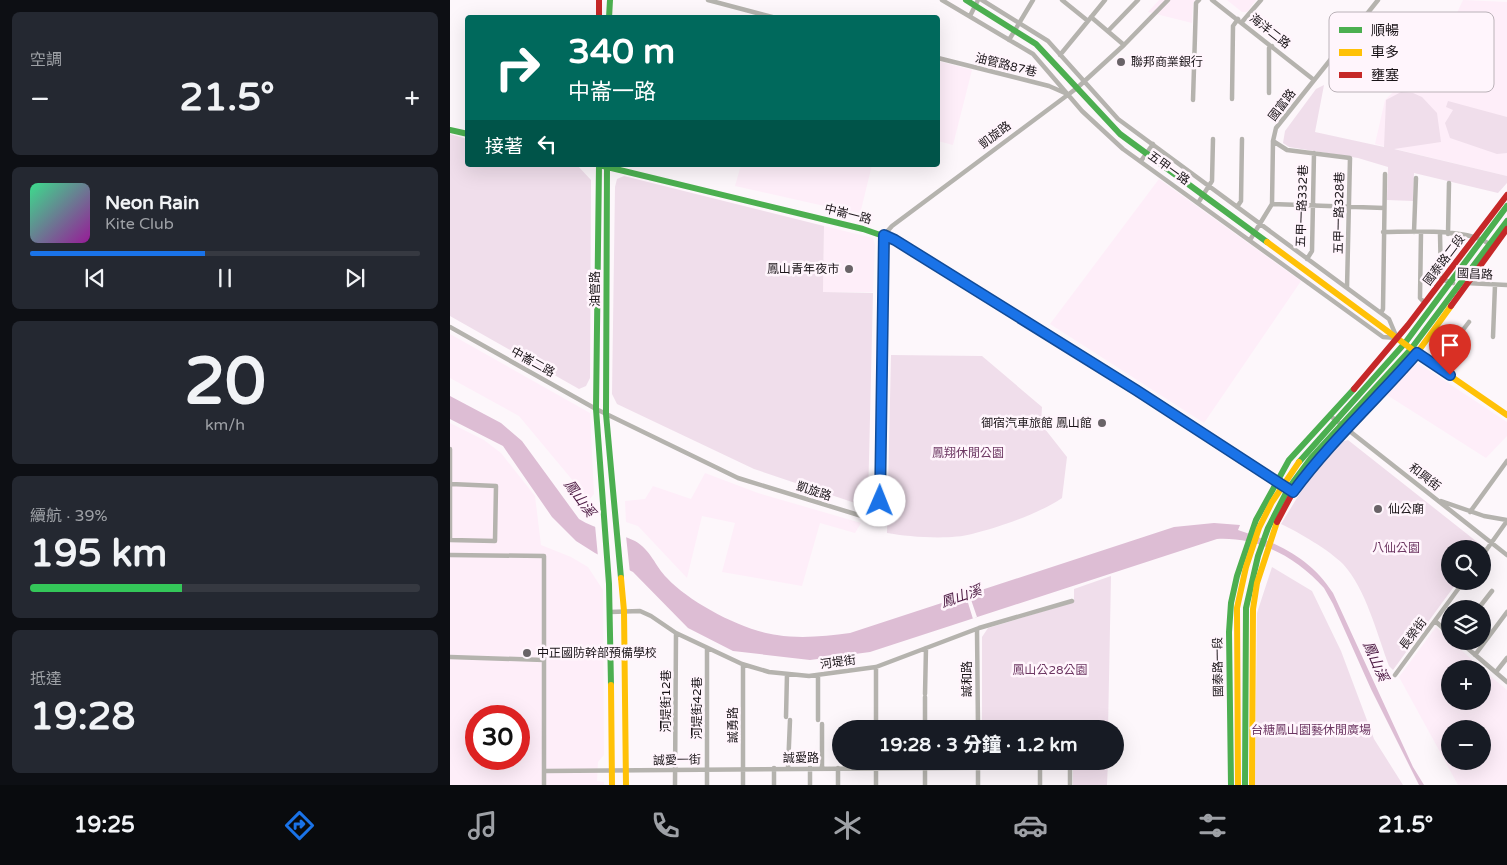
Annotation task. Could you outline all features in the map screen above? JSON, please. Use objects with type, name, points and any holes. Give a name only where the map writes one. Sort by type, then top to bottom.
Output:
[{"type":"street","points":[[599,0],[599,15]]},
{"type":"street","points":[[609,15],[610,0]]},
{"type":"street","points":[[708,0],[765,15]]},
{"type":"street","name":"五甲一路","points":[[942,0],[1033,54],[1100,129],[1141,161],[1383,337],[1397,338]]},
{"type":"street","name":"五甲一路","points":[[966,0],[977,3],[1036,44],[1107,122],[1146,152],[1414,351],[1507,415]]},
{"type":"street","name":"五甲一路","points":[[982,0],[1038,34],[1060,55],[1118,119],[1380,313],[1392,324],[1397,338]]},
{"type":"street","points":[[1009,40],[1018,22],[1033,0]]},
{"type":"street","points":[[1062,0],[1108,31],[1124,45]]},
{"type":"street","points":[[1060,55],[1105,0]]},
{"type":"street","points":[[1108,31],[1138,0]]},
{"type":"street","name":"凱旋路","points":[[606,414],[738,478],[855,516],[865,517],[871,514],[877,508],[880,501],[884,235],[892,226],[1077,88],[1124,45],[1168,0]]},
{"type":"street","points":[[1193,100],[1196,4],[1199,0]]},
{"type":"street","name":"海洋二路","points":[[1212,0],[1314,80]]},
{"type":"street","points":[[1232,99],[1233,26],[1261,0]]},
{"type":"street","name":"國富路","points":[[1368,12],[1378,0]]},
{"type":"street","points":[[970,16],[977,3]]},
{"type":"street","points":[[1268,93],[1269,48],[1272,46]]},
{"type":"street","name":"油管路87巷","points":[[940,58],[1050,86],[1069,94]]},
{"type":"street","name":"國富路","points":[[1272,204],[1273,141],[1278,126],[1329,61]]},
{"type":"street","points":[[450,130],[465,133]]},
{"type":"street","points":[[1198,203],[1212,181],[1214,139]]},
{"type":"street","points":[[1237,207],[1241,201],[1242,139]]},
{"type":"street","name":"五甲一路328巷","points":[[1273,141],[1286,150],[1350,158],[1348,288]]},
{"type":"street","points":[[1141,161],[1152,144]]},
{"type":"street","name":"五甲一路332巷","points":[[1307,258],[1312,251],[1314,153]]},
{"type":"street","name":"油管路","points":[[596,409],[599,167]]},
{"type":"street","name":"油管路","points":[[606,414],[607,167]]},
{"type":"street","name":"中崙一路","points":[[611,167],[884,235],[904,245],[1136,390],[1285,487]]},
{"type":"street","points":[[1380,313],[1383,308],[1385,174]]},
{"type":"street","points":[[1414,232],[1416,178]]},
{"type":"street","points":[[1448,234],[1449,183]]},
{"type":"street","name":"國泰路二段","points":[[1405,344],[1474,238],[1507,194]]},
{"type":"street","points":[[1250,240],[1272,204],[1384,208]]},
{"type":"street","name":"國泰路二段","points":[[1397,338],[1482,239],[1507,206]]},
{"type":"street","points":[[1464,283],[1489,244],[1507,221]]},
{"type":"street","points":[[1245,785],[1246,608],[1261,555],[1285,487],[1323,444],[1345,427],[1414,351],[1507,229]]},
{"type":"street","points":[[1383,232],[1448,234],[1482,239],[1489,244]]},
{"type":"street","points":[[1421,233],[1420,298],[1426,303]]},
{"type":"street","points":[[1440,234],[1440,279],[1446,282]]},
{"type":"street","name":"國昌路","points":[[1446,282],[1507,286]]},
{"type":"street","points":[[1494,337],[1495,285]]},
{"type":"street","points":[[1436,365],[1469,322]]},
{"type":"street","name":"中崙二路","points":[[450,327],[606,414]]},
{"type":"street","points":[[1248,551],[1257,525],[1317,440],[1397,338]]},
{"type":"street","points":[[1334,418],[1405,344]]},
{"type":"street","points":[[596,409],[609,584],[612,785]]},
{"type":"street","points":[[606,414],[624,611],[626,785]]},
{"type":"street","name":"和興街","points":[[1334,418],[1507,554]]},
{"type":"street","points":[[450,449],[450,539],[495,541],[496,486],[451,484]]},
{"type":"street","points":[[1470,512],[1507,461]]},
{"type":"street","points":[[1434,497],[1470,512],[1507,521],[1492,543]]},
{"type":"street","name":"國泰路一段","points":[[1231,785],[1229,632],[1231,603],[1248,551]]},
{"type":"street","name":"國泰路一段","points":[[1238,785],[1237,608],[1248,551]]},
{"type":"street","points":[[450,555],[544,556],[544,785]]},
{"type":"street","points":[[1252,785],[1252,609],[1261,555]]},
{"type":"street","name":"長榮街","points":[[1396,675],[1457,590]]},
{"type":"street","points":[[1485,600],[1492,591]]},
{"type":"street","name":"河堤街","points":[[610,612],[640,611],[676,633],[743,665],[787,674],[818,675],[876,666],[977,629],[1072,601]]},
{"type":"street","points":[[1475,655],[1507,612]]},
{"type":"street","points":[[1435,621],[1441,626]]},
{"type":"street","name":"誠和路","points":[[977,629],[978,720]]},
{"type":"street","name":"河堤街12巷","points":[[675,785],[676,633]]},
{"type":"street","name":"河堤街42巷","points":[[707,648],[707,785]]},
{"type":"street","points":[[925,720],[926,648]]},
{"type":"street","points":[[1469,650],[1507,682]]},
{"type":"street","points":[[450,657],[544,660]]},
{"type":"street","points":[[1496,672],[1507,658]]},
{"type":"street","name":"誠勇路","points":[[743,665],[743,785]]},
{"type":"street","points":[[876,666],[876,720]]},
{"type":"street","points":[[787,674],[788,768]]},
{"type":"street","points":[[818,675],[818,720]]},
{"type":"street","points":[[822,724],[822,768]]},
{"type":"street","name":"誠愛一街","points":[[545,771],[743,768]]},
{"type":"street","name":"誠愛路","points":[[743,768],[832,768]]},
{"type":"street","points":[[774,768],[774,785]]},
{"type":"street","points":[[810,768],[810,785]]},
{"type":"street","points":[[838,770],[838,785]]},
{"type":"street","points":[[876,770],[876,785]]},
{"type":"street","points":[[925,770],[925,785]]},
{"type":"street","points":[[978,770],[978,785]]},
{"type":"street","points":[[1040,770],[1040,785]]},
{"type":"street","name":"誠愛路","points":[[1070,770],[1070,785]]},
{"type":"shaded area","points":[[1159,0],[1195,0],[1193,3],[1192,23],[1148,12]]},
{"type":"shaded area","points":[[1227,0],[1256,0],[1247,12],[1242,12]]},
{"type":"shaded area","points":[[1463,0],[1507,2],[1507,176],[1375,144],[1385,100],[1393,92],[1494,92],[1494,12],[1457,12]]},
{"type":"shaded area","points":[[940,62],[972,70],[953,145],[940,142]]},
{"type":"shaded area","points":[[740,167],[872,167],[860,214],[735,186]]},
{"type":"shaded area","points":[[1159,179],[1301,281],[1204,423],[1050,324]]},
{"type":"shaded area","name":"鳳山青年夜市","points":[[824,226],[873,238],[875,245],[873,292],[823,292]]},
{"type":"shaded area","points":[[450,334],[590,413],[594,494],[589,500],[519,416],[450,378]]},
{"type":"shaded area","points":[[1418,363],[1507,422],[1507,436],[1486,458],[1387,395],[1412,366]]},
{"type":"shaded area","points":[[450,396],[501,423],[522,441],[579,519],[592,526],[635,541],[649,553],[667,578],[703,606],[749,628],[777,635],[805,637],[850,633],[1174,527],[1214,523],[1240,525],[1238,530],[1266,540],[1292,553],[1324,580],[1333,593],[1413,767],[1424,785],[1419,785],[1371,689],[1324,588],[1289,558],[1262,545],[1233,539],[1217,539],[870,652],[810,660],[733,651],[688,628],[633,572],[576,541],[552,517],[503,446],[450,419]]},
{"type":"shaded area","name":"中正國防幹部預備學校","points":[[450,423],[484,440],[501,453],[535,496],[541,545],[571,557],[588,567],[603,590],[604,755],[598,762],[597,781],[604,782],[604,785],[450,785]]},
{"type":"shaded area","points":[[705,473],[758,493],[861,523],[855,533],[820,523],[802,586],[722,572],[735,523],[702,516],[687,578],[638,526],[626,522],[625,501],[645,499],[653,486],[691,499]]},
{"type":"shaded area","points":[[1436,627],[1441,632],[1441,650],[1461,650],[1472,660],[1441,660],[1441,710],[1491,710],[1491,677],[1507,690],[1507,785],[1458,785],[1450,770],[1491,770],[1491,720],[1441,720],[1441,754],[1399,677]]},
{"type":"green space","points":[[1324,85],[1315,132],[1384,147],[1386,100],[1401,92],[1413,93],[1422,97],[1437,113],[1441,142],[1394,149],[1507,176],[1507,183],[1498,193],[1414,173],[1413,201],[1387,200],[1388,167],[1358,158],[1289,147],[1283,143],[1285,131],[1316,89]]},
{"type":"green space","points":[[1448,101],[1507,117],[1507,153],[1497,154],[1450,138],[1445,123],[1453,110],[1446,107]]},
{"type":"green space","points":[[450,134],[465,138],[465,167],[579,167],[591,180],[590,378],[586,386],[579,389],[450,316]]},
{"type":"green space","points":[[624,176],[824,226],[823,292],[873,293],[868,500],[866,504],[858,504],[754,469],[617,404],[612,394],[615,187],[617,179]]},
{"type":"green space","name":"鳳翔休閒公園","points":[[891,355],[982,356],[1042,407],[1041,424],[1067,457],[1062,498],[1018,519],[994,528],[963,536],[929,537],[887,533]]},
{"type":"green space","name":"八仙公園","points":[[1348,440],[1475,540],[1441,540],[1441,590],[1451,590],[1444,600],[1441,600],[1441,604],[1393,670],[1389,666],[1364,599],[1351,574],[1330,553],[1281,524],[1305,485],[1341,442]]},
{"type":"green space","name":"台糖鳳山園藝休閒廣場","points":[[1272,567],[1312,591],[1341,651],[1374,739],[1403,785],[1255,785],[1257,613]]},
{"type":"green space","name":"鳳山公28公園","points":[[1111,576],[1108,720],[982,720],[982,637],[988,628],[1074,602],[1074,589]]},
{"type":"green space","points":[[1073,770],[1108,770],[1107,785],[1073,785]]},
{"type":"pier","points":[[595,525],[626,536],[630,573],[598,557]]},
{"type":"pier","points":[[968,591],[977,617],[973,619],[965,593]]},
{"type":"traffic: fast","points":[[609,15],[610,0]]},
{"type":"traffic: fast","points":[[966,0],[1036,44],[1120,134],[1267,242]]},
{"type":"traffic: fast","points":[[450,130],[465,133]]},
{"type":"traffic: fast","points":[[599,167],[596,409],[609,584],[611,685]]},
{"type":"traffic: fast","points":[[607,167],[863,229],[895,240],[1036,328]]},
{"type":"traffic: fast","points":[[607,167],[606,414],[621,578]]},
{"type":"traffic: fast","points":[[1299,462],[1405,343],[1507,206]]},
{"type":"traffic: fast","points":[[1245,785],[1246,608],[1258,556],[1268,528],[1288,489],[1311,458],[1411,349],[1507,221]]},
{"type":"traffic: fast","points":[[1231,785],[1229,632],[1231,603],[1237,576],[1256,520],[1289,460],[1354,389]]},
{"type":"traffic: fast","points":[[1216,442],[1293,492]]},
{"type":"traffic: slow","points":[[1267,242],[1417,353],[1507,415]]},
{"type":"traffic: slow","points":[[1353,423],[1417,353],[1451,306]]},
{"type":"traffic: slow","points":[[1238,785],[1237,608],[1246,567],[1259,528],[1272,502],[1299,462]]},
{"type":"traffic: slow","points":[[1252,785],[1253,609],[1257,583],[1277,522]]},
{"type":"traffic: slow","points":[[621,578],[624,611],[626,785]]},
{"type":"traffic: slow","points":[[611,685],[612,785]]},
{"type":"traffic: jam","points":[[599,0],[599,15]]},
{"type":"traffic: jam","points":[[1354,389],[1408,325],[1507,195]]},
{"type":"traffic: jam","points":[[1451,306],[1507,229]]},
{"type":"traffic: jam","points":[[1036,328],[1216,442]]},
{"type":"traffic: jam","points":[[1277,522],[1293,492],[1328,448],[1353,423]]},
{"type":"place","name":"聯邦商業銀行","points":[[1121,62]]},
{"type":"place","name":"鳳山青年夜市","points":[[849,269]]},
{"type":"place","name":"御宿汽車旅館 鳳山館","points":[[1102,423]]},
{"type":"place","name":"仙公廟","points":[[1378,509]]},
{"type":"place","name":"中正國防幹部預備學校","points":[[527,653]]},
{"type":"route","points":[[880,501],[884,235],[895,240],[1136,390],[1293,492],[1328,448],[1350,427],[1417,353],[1450,375]]},
{"type":"water label","name":"鳳山溪","points":[[580,498]]},
{"type":"water label","name":"鳳山溪","points":[[961,596]]},
{"type":"water label","name":"鳳山溪","points":[[1376,661]]}]
